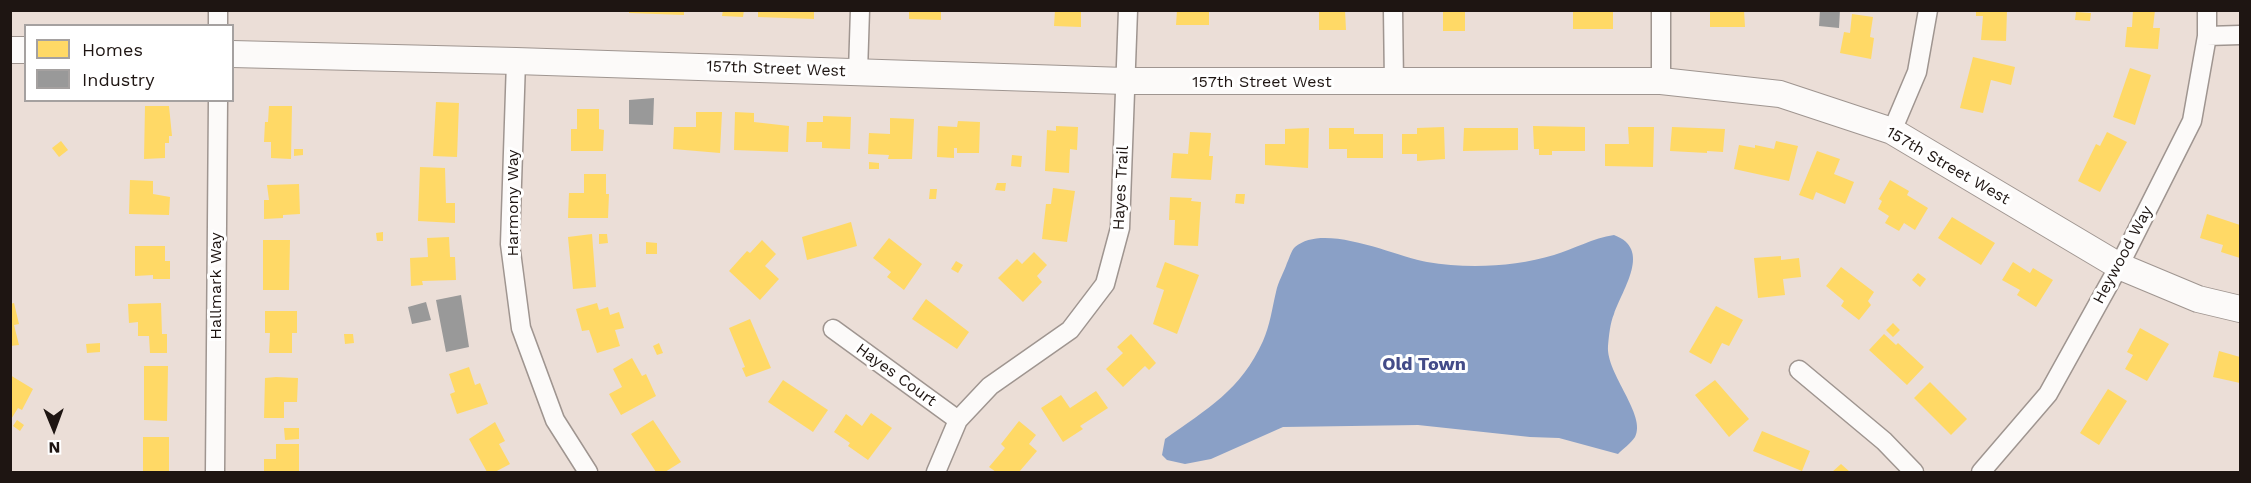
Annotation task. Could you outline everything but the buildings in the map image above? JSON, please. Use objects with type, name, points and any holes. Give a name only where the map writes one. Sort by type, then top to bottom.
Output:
[{"type":"street","points":[[858,72],[860,10]]},
{"type":"street","name":"Hayes Trail","points":[[936,472],[958,420],[990,386],[1070,330],[1105,284],[1120,228],[1128,10]]},
{"type":"street","points":[[1394,10],[1394,83]]},
{"type":"street","points":[[1661,10],[1661,81]]},
{"type":"street","points":[[1892,131],[1917,72],[1928,10]]},
{"type":"street","name":"Heywood Way","points":[[1980,472],[2048,394],[2119,266],[2192,121],[2207,36],[2207,10]]},
{"type":"street","points":[[2207,36],[2241,35]]},
{"type":"street","name":"157th Street West","points":[[234,54],[1125,81],[1394,83],[1661,81],[1780,94],[1892,131],[2119,266],[2198,299],[2241,309]]},
{"type":"street","name":"Harmony Way","points":[[516,61],[510,244],[521,328],[555,420],[588,472]]},
{"type":"street","name":"Hallmark Way","points":[[214,472],[218,102]]},
{"type":"street","name":"Hayes Court","points":[[833,330],[958,420]]},
{"type":"street","points":[[1799,370],[1884,441],[1914,472]]},
{"type":"water","points":[[1614,235],[1625,241],[1631,250],[1633,259],[1632,270],[1612,321],[1608,346],[1609,357],[1636,417],[1637,428],[1635,437],[1618,454],[1559,438],[1418,425],[1283,427],[1211,459],[1185,464],[1167,460],[1162,455],[1165,439],[1222,397],[1244,373],[1263,341],[1277,288],[1292,252],[1295,247],[1308,240],[1341,239],[1427,262],[1474,266],[1539,259]]},
{"type":"district","name":"Old Town","points":[[1424,365]]}]
